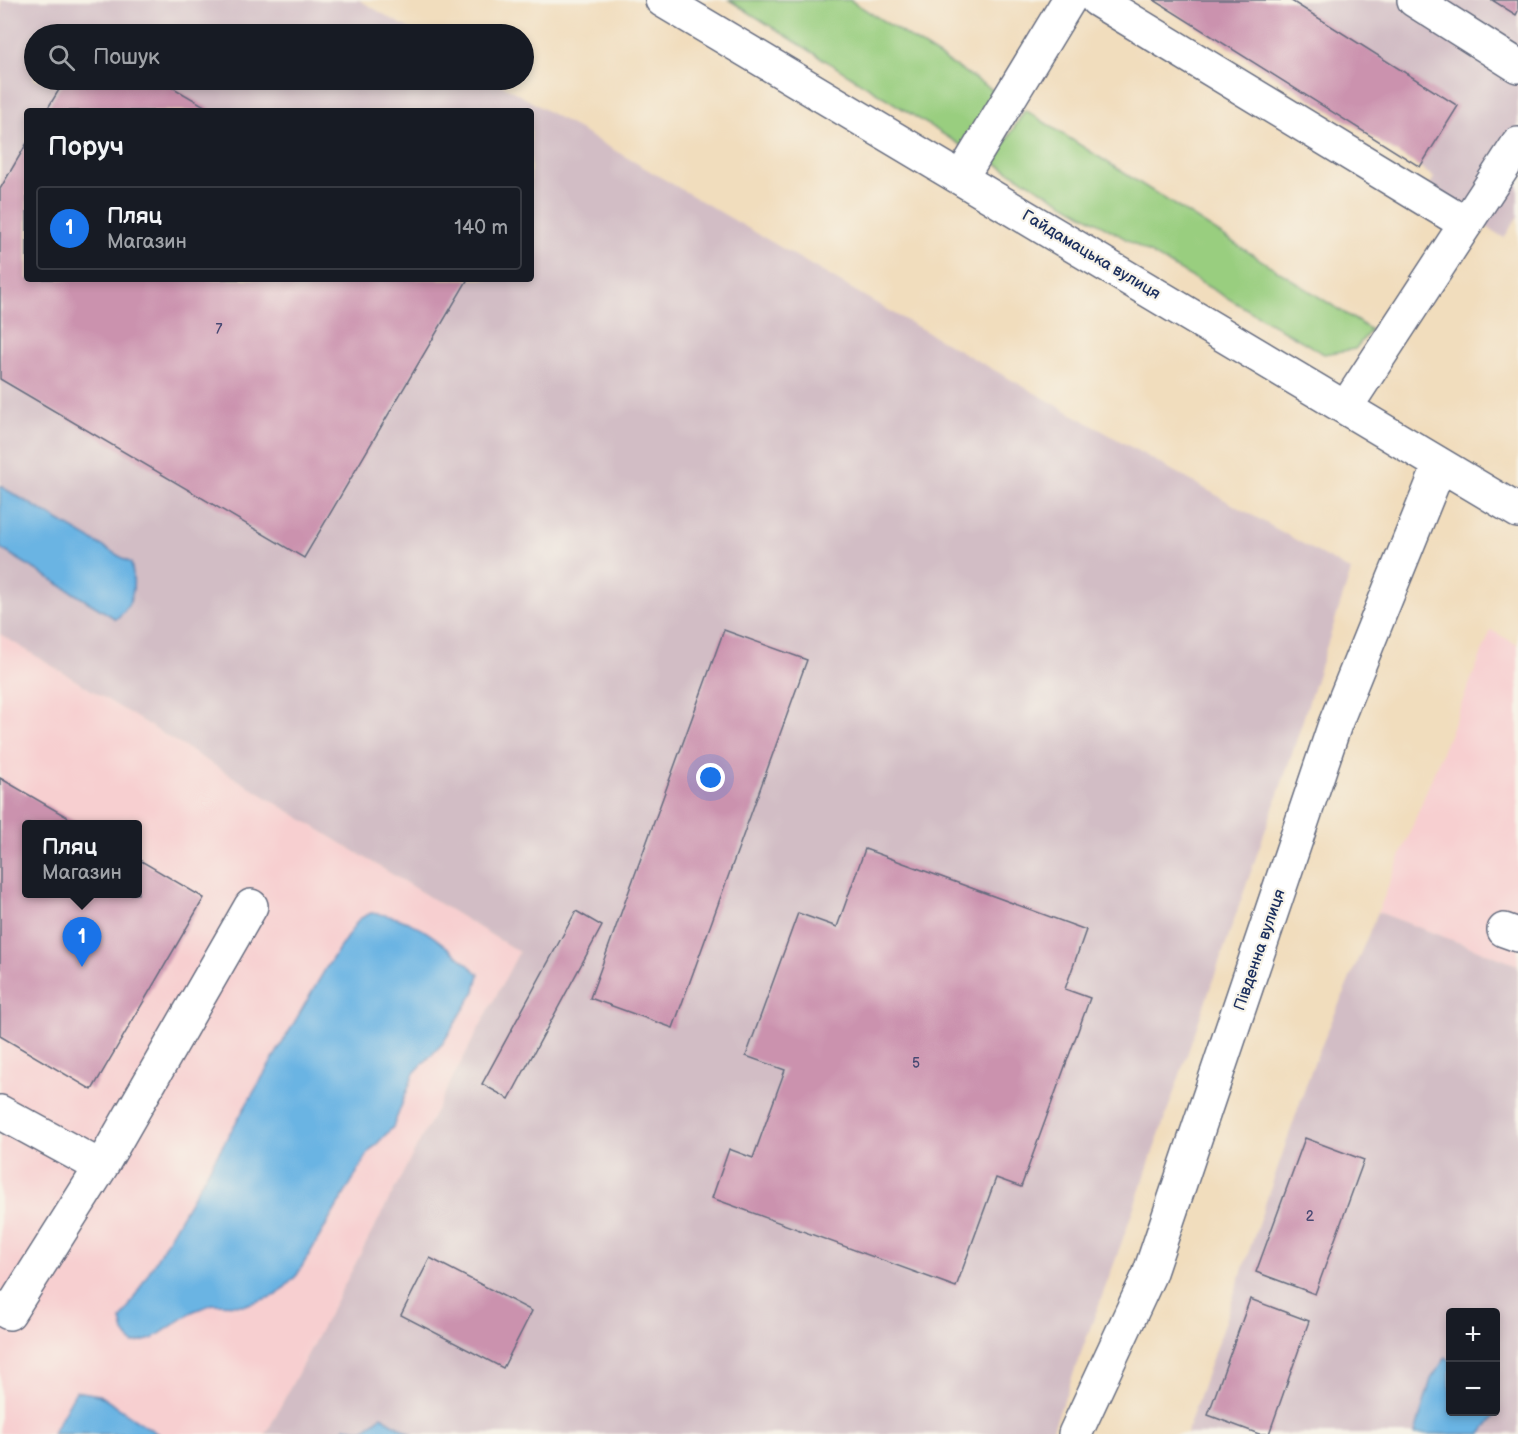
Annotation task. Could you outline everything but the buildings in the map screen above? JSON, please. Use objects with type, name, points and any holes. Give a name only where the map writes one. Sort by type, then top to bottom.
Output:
[{"type":"street","name":"Гайдамацька вулиця","points":[[663,0],[1347,407],[1518,512]]},
{"type":"street","points":[[961,178],[1069,0]]},
{"type":"street","points":[[1097,0],[1466,224]]},
{"type":"street","points":[[1414,0],[1518,66]]},
{"type":"street","points":[[1347,407],[1518,144]]},
{"type":"street","name":"Південна вулиця","points":[[1075,1434],[1129,1324],[1149,1275],[1335,724],[1440,465]]},
{"type":"street","points":[[0,1308],[9,1313],[101,1167],[251,906]]},
{"type":"street","points":[[0,1112],[101,1167]]},
{"type":"shaded area","points":[[1,0],[359,0],[401,24],[24,24],[24,90],[511,90],[893,313],[1351,571],[1291,757],[1114,1264],[1051,1434],[266,1434],[519,952],[0,634]]},
{"type":"shaded area","points":[[1154,0],[1518,0],[1518,216],[1504,238],[1427,189],[1434,178],[1420,167]]},
{"type":"shaded area","points":[[1491,630],[1518,645],[1518,965],[1378,912]]},
{"type":"shaded area","points":[[0,634],[519,952],[266,1434],[0,1434]]},
{"type":"shaded area","points":[[1378,912],[1518,965],[1518,1434],[1186,1434],[1312,1068]]},
{"type":"green space","points":[[729,0],[850,0],[996,92],[962,146]]},
{"type":"green space","points":[[1025,110],[1371,330],[1355,349],[1324,354],[993,162]]},
{"type":"water","points":[[0,486],[131,563],[132,594],[127,607],[116,619],[0,548]]},
{"type":"water","points":[[371,913],[403,920],[417,926],[442,943],[479,974],[475,991],[443,1043],[414,1073],[393,1127],[369,1152],[297,1275],[277,1295],[245,1305],[213,1304],[194,1311],[152,1339],[133,1344],[124,1332],[121,1320],[326,968],[359,919]]},
{"type":"water","points":[[1446,1357],[1446,1416],[1495,1416],[1481,1434],[1415,1434],[1431,1379]]},
{"type":"water","points":[[76,1391],[99,1395],[158,1434],[52,1434]]},
{"type":"water","points":[[381,1416],[411,1434],[343,1434],[345,1427],[364,1430]]},
{"type":"place","name":"Пляц","points":[[82,967]]}]
